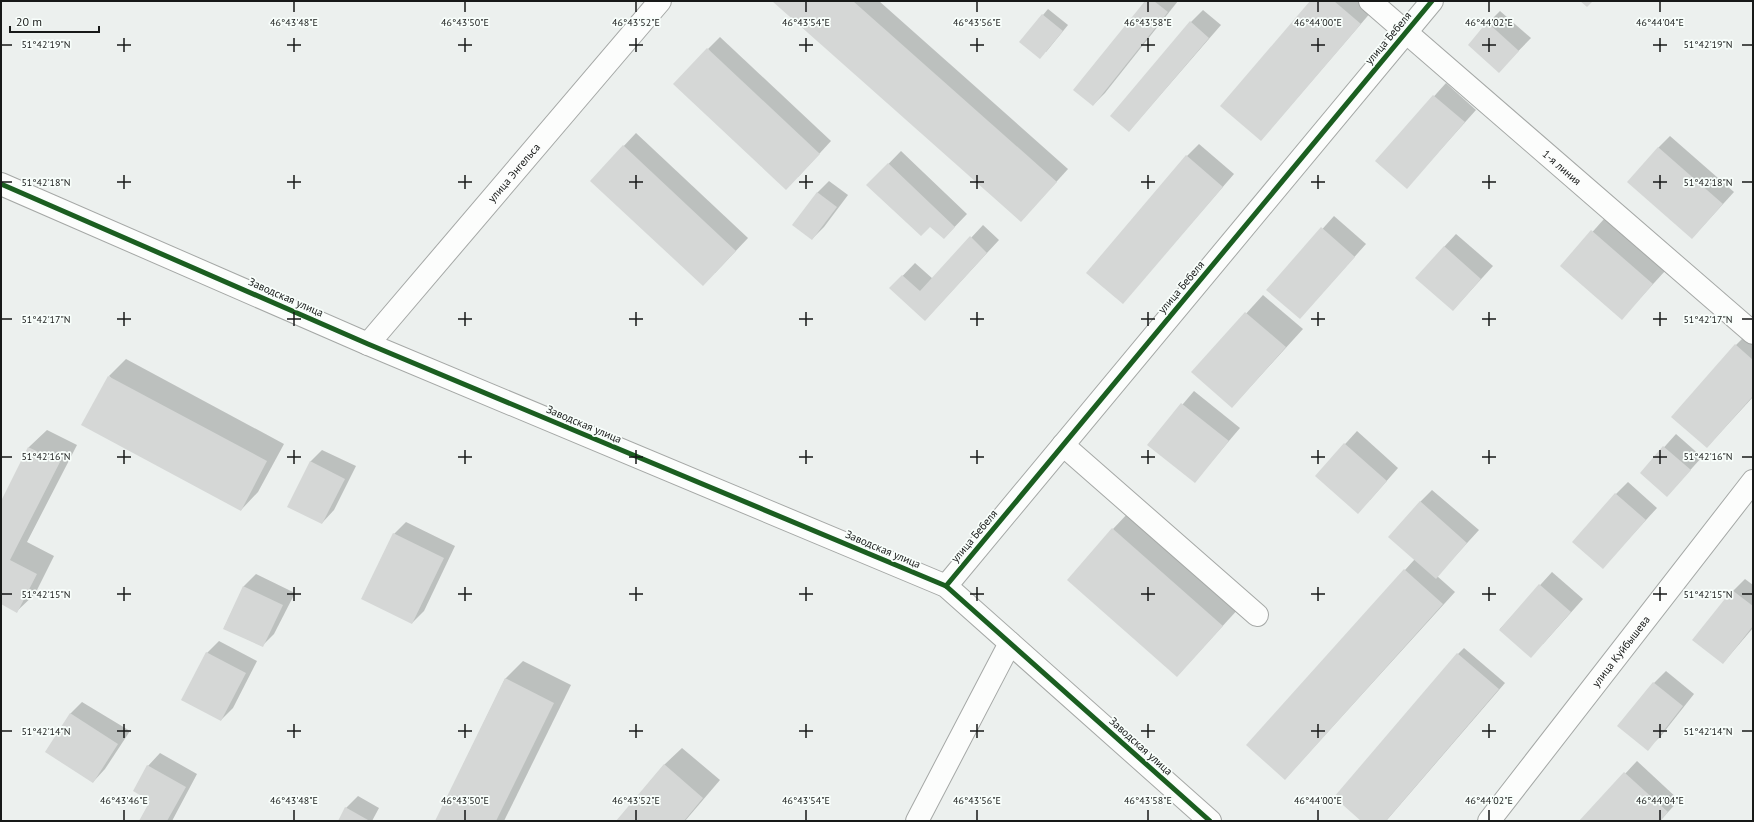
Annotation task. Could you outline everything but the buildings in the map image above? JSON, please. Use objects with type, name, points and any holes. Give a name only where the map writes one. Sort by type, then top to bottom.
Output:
[{"type":"street","name":"улица Энгельса","points":[[368,344],[660,1]]},
{"type":"street","name":"1-я линия","points":[[1370,1],[1405,33],[1753,333]]},
{"type":"street","name":"улица Бебеля","points":[[946,586],[1432,1]]},
{"type":"street","name":"Заводская улица","points":[[1,184],[368,344],[946,586],[1210,821]]},
{"type":"street","points":[[1063,445],[1257,615]]},
{"type":"street","name":"улица Куйбышева","points":[[1489,821],[1753,481]]},
{"type":"street","points":[[917,821],[1010,643]]},
{"type":"cycle path","points":[[946,586],[1432,1]]},
{"type":"cycle path","points":[[1,184],[368,344],[946,586],[1210,821]]}]
